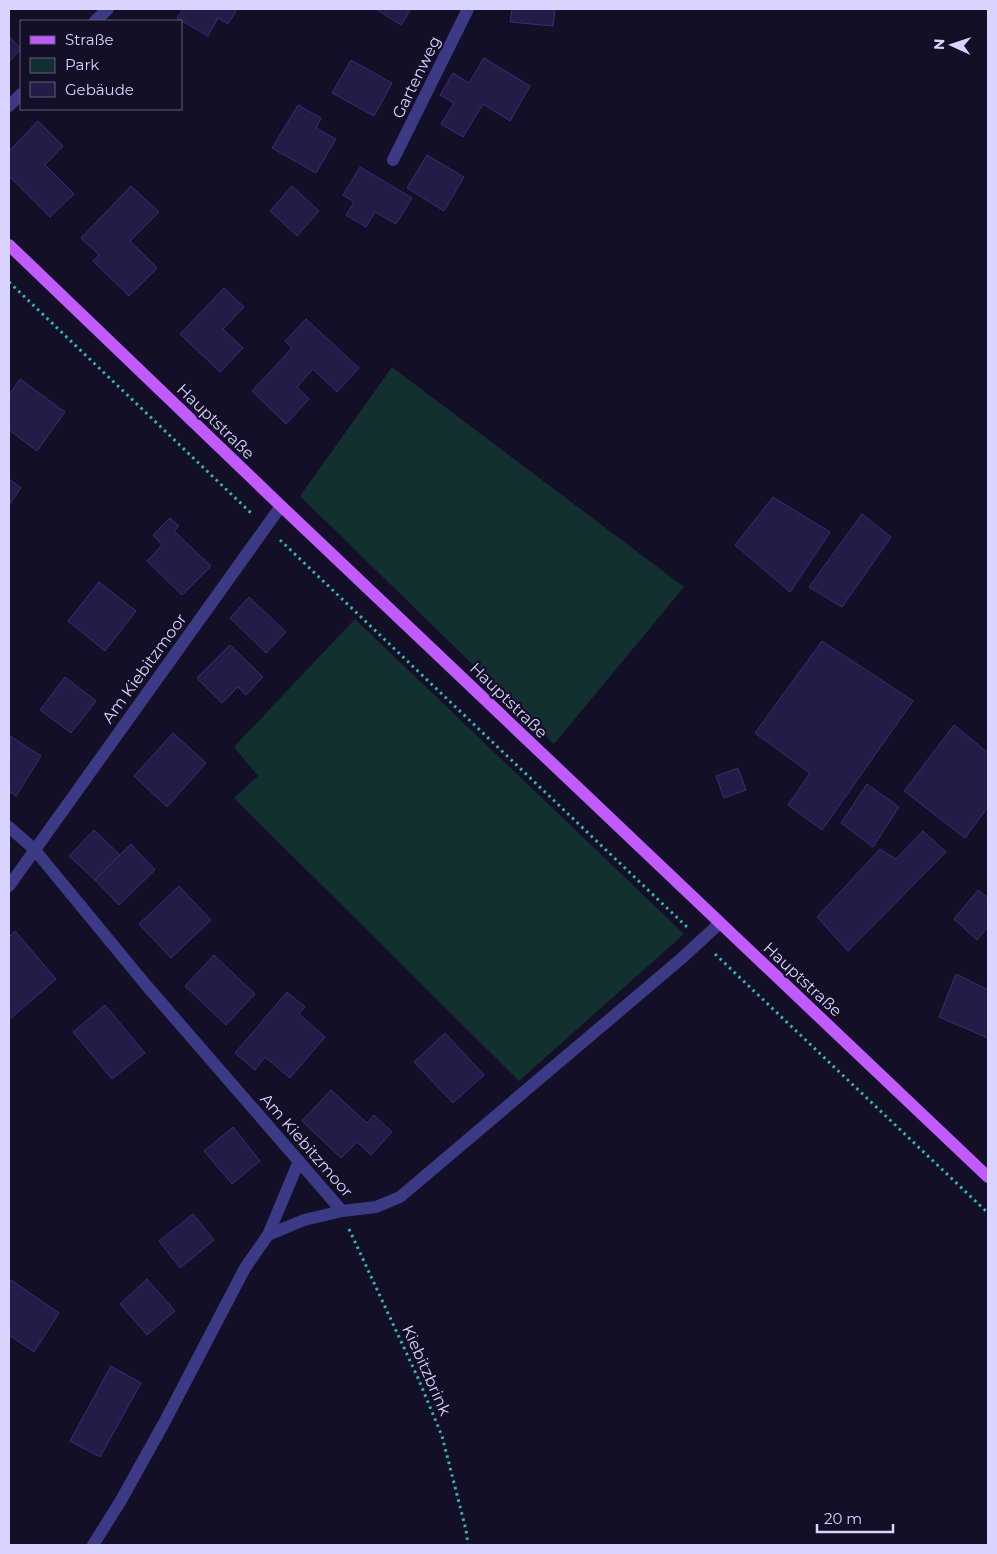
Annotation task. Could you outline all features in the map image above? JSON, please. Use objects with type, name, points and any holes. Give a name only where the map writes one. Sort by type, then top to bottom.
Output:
[{"type":"main road","name":"Hauptstraße","points":[[9,245],[988,1177]]},
{"type":"street","points":[[96,20],[108,9]]},
{"type":"street","name":"Gartenweg","points":[[393,160],[468,9]]},
{"type":"street","points":[[9,106],[20,95]]},
{"type":"street","name":"Am Kiebitzmoor","points":[[9,886],[281,506]]},
{"type":"street","name":"Am Kiebitzmoor","points":[[9,827],[34,849],[146,985],[342,1211],[376,1207],[400,1196],[720,923]]},
{"type":"street","points":[[92,1545],[120,1502],[164,1423],[245,1268],[268,1235],[299,1161]]},
{"type":"street","points":[[268,1235],[304,1220],[342,1211]]},
{"type":"path","points":[[9,282],[988,1213]]},
{"type":"path","name":"Kiebitzbrink","points":[[342,1211],[418,1378],[442,1436],[466,1530],[468,1545]]},
{"type":"green space","points":[[392,367],[684,587],[554,744],[300,496]]},
{"type":"green space","points":[[355,619],[684,934],[519,1081],[234,798],[258,776],[234,747]]},
{"type":"building","points":[[183,9],[237,9],[228,24],[218,18],[208,36],[177,18]]},
{"type":"building","points":[[376,9],[411,9],[401,25]]},
{"type":"building","points":[[512,9],[555,9],[553,26],[510,22]]},
{"type":"building","points":[[9,36],[20,50],[9,62]]},
{"type":"building","points":[[484,58],[530,86],[510,121],[483,104],[463,137],[441,124],[454,103],[440,95],[453,73],[469,83]]},
{"type":"building","points":[[351,60],[392,83],[374,116],[332,93]]},
{"type":"building","points":[[298,105],[321,118],[316,128],[336,139],[316,173],[272,148]]},
{"type":"building","points":[[38,121],[63,146],[45,165],[74,194],[50,217],[9,176],[9,151]]},
{"type":"building","points":[[427,155],[464,177],[444,211],[407,188]]},
{"type":"building","points":[[360,167],[412,198],[396,224],[375,212],[366,227],[346,215],[354,202],[343,195]]},
{"type":"building","points":[[131,186],[159,212],[130,241],[157,268],[129,296],[93,261],[99,255],[81,238]]},
{"type":"building","points":[[292,186],[319,211],[297,236],[270,211]]},
{"type":"building","points":[[224,288],[244,307],[223,329],[243,348],[220,372],[180,334]]},
{"type":"building","points":[[306,319],[359,368],[337,392],[313,369],[297,387],[309,399],[286,424],[252,391],[292,348],[285,341]]},
{"type":"building","points":[[20,379],[65,412],[37,451],[9,430],[9,395]]},
{"type":"building","points":[[9,479],[21,488],[9,505]]},
{"type":"building","points":[[773,497],[830,532],[790,592],[735,545]]},
{"type":"building","points":[[862,514],[891,537],[842,607],[809,587]]},
{"type":"building","points":[[170,518],[179,526],[174,531],[211,566],[182,595],[147,561],[162,545],[153,535]]},
{"type":"building","points":[[99,582],[136,611],[105,651],[68,621]]},
{"type":"building","points":[[249,597],[286,632],[266,653],[230,618]]},
{"type":"building","points":[[822,641],[913,701],[822,830],[788,805],[810,773],[755,733]]},
{"type":"building","points":[[230,645],[263,677],[246,695],[238,687],[222,703],[197,678]]},
{"type":"building","points":[[65,677],[96,701],[71,733],[40,710]]},
{"type":"building","points":[[954,725],[988,753],[988,807],[965,838],[904,791]]},
{"type":"building","points":[[173,733],[206,763],[167,807],[134,776]]},
{"type":"building","points":[[10,736],[41,756],[16,796],[9,791]]},
{"type":"building","points":[[738,768],[746,790],[724,798],[716,776]]},
{"type":"building","points":[[867,784],[899,807],[873,847],[841,823]]},
{"type":"building","points":[[94,830],[120,855],[95,880],[69,856]]},
{"type":"building","points":[[923,831],[946,852],[848,951],[817,917],[880,849],[896,859]]},
{"type":"building","points":[[131,844],[155,870],[119,905],[95,880]]},
{"type":"building","points":[[179,886],[211,920],[171,958],[139,924]]},
{"type":"building","points":[[978,890],[988,898],[988,927],[977,940],[954,919]]},
{"type":"building","points":[[15,931],[56,979],[9,1020],[9,937]]},
{"type":"building","points":[[214,955],[255,994],[226,1025],[185,986]]},
{"type":"building","points":[[956,974],[988,990],[988,1038],[939,1017]]},
{"type":"building","points":[[287,992],[305,1007],[299,1014],[325,1037],[290,1078],[265,1057],[255,1070],[235,1053]]},
{"type":"building","points":[[105,1005],[145,1053],[112,1079],[73,1032]]},
{"type":"building","points":[[445,1033],[484,1075],[453,1103],[414,1062]]},
{"type":"building","points":[[331,1090],[367,1123],[374,1115],[392,1132],[371,1155],[357,1142],[341,1158],[302,1121]]},
{"type":"building","points":[[233,1127],[260,1161],[232,1184],[204,1151]]},
{"type":"building","points":[[193,1214],[214,1240],[180,1268],[159,1241]]},
{"type":"building","points":[[147,1279],[175,1311],[147,1335],[120,1304]]},
{"type":"building","points":[[11,1280],[59,1313],[34,1352],[9,1335],[9,1284]]},
{"type":"building","points":[[111,1366],[141,1383],[100,1457],[70,1441]]}]
